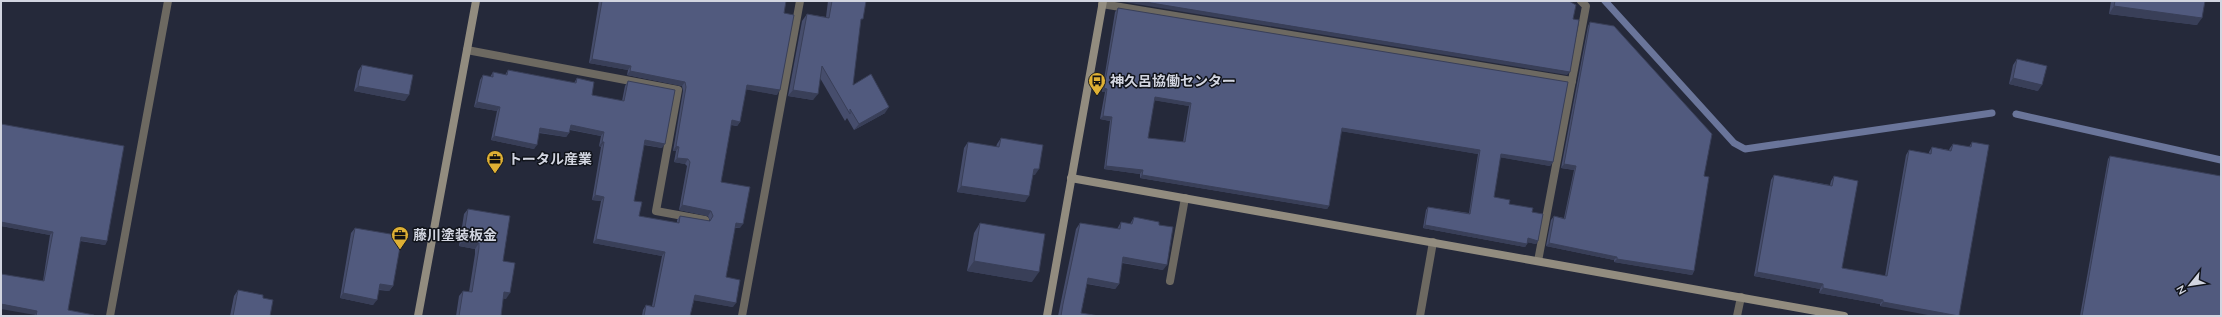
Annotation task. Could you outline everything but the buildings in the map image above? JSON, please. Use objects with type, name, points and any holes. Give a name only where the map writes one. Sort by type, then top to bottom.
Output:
[{"type":"street","points":[[110,316],[168,1]]},
{"type":"street","points":[[418,316],[476,1]]},
{"type":"street","points":[[742,316],[800,1]]},
{"type":"street","points":[[1538,261],[1586,6],[1581,1]]},
{"type":"street","points":[[1047,316],[1102,2],[1572,81]]},
{"type":"street","points":[[467,50],[678,90],[656,211],[705,220]]},
{"type":"street","points":[[1072,178],[1844,316]]},
{"type":"street","points":[[1170,281],[1185,198]]},
{"type":"street","points":[[1420,316],[1433,242]]},
{"type":"street","points":[[1737,316],[1741,298]]},
{"type":"waterway","points":[[1605,1],[1734,143],[1745,149],[1992,113]]},
{"type":"waterway","points":[[2016,114],[2221,160]]},
{"type":"place","name":"神久呂協働センター","points":[[1097,96]]},
{"type":"place","name":"トータル産業","points":[[495,174]]},
{"type":"place","name":"藤川塗装板金","points":[[400,250]]}]
